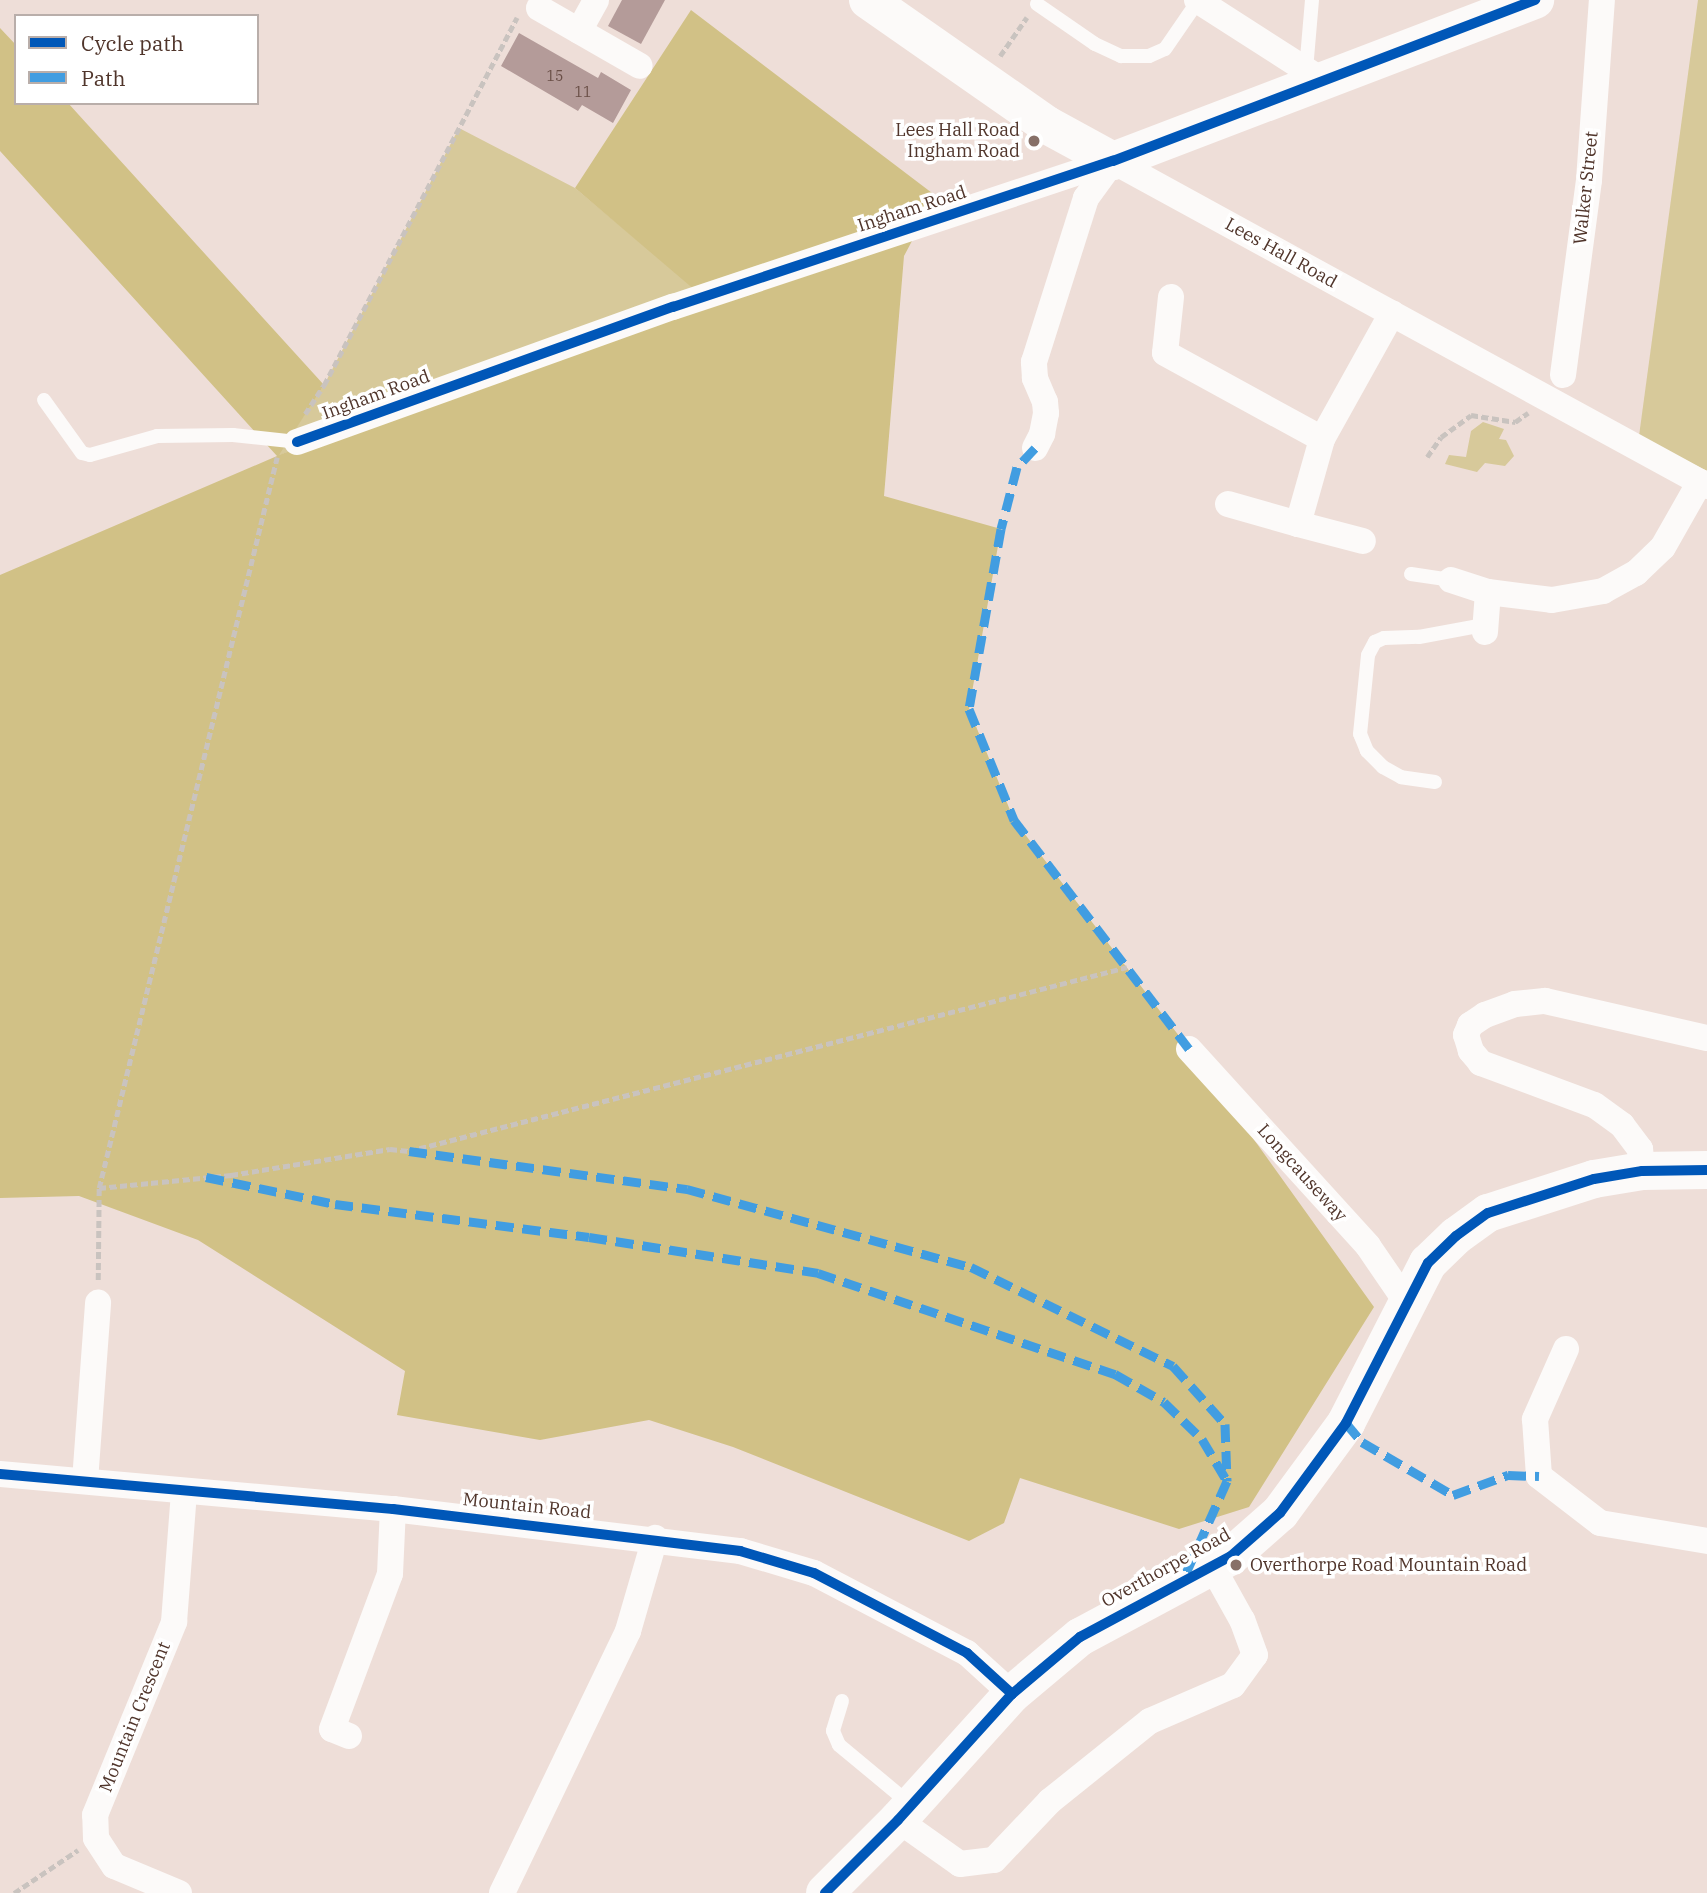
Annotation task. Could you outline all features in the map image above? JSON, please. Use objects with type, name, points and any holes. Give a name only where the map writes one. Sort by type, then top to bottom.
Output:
[{"type":"street","points":[[579,31],[596,0]]},
{"type":"street","name":"Lees Hall Road","points":[[868,0],[1047,125],[1703,484]]},
{"type":"street","name":"Ingham Road","points":[[292,442],[683,303],[1113,161],[1314,76],[1535,0]]},
{"type":"street","name":"Walker Street","points":[[1563,374],[1589,180],[1602,0]]},
{"type":"street","points":[[1198,1],[1314,76]]},
{"type":"street","points":[[530,10],[579,31],[640,66]]},
{"type":"street","points":[[1035,448],[1042,434],[1046,413],[1045,401],[1035,377],[1034,362],[1086,198],[1113,161]]},
{"type":"street","points":[[1171,297],[1165,353],[1322,439]]},
{"type":"street","points":[[1298,524],[1322,439],[1392,313]]},
{"type":"street","points":[[1451,580],[1488,592],[1552,600],[1569,599],[1620,583],[1643,567],[1663,547],[1703,484]]},
{"type":"street","points":[[1228,504],[1363,541]]},
{"type":"street","points":[[1484,628],[1488,592]]},
{"type":"street","points":[[1642,1171],[1640,1149],[1622,1125],[1594,1105],[1481,1063],[1471,1051],[1466,1035],[1470,1025],[1485,1015],[1515,1004],[1545,1001],[1707,1038]]},
{"type":"street","name":"Longcauseway","points":[[1189,1049],[1368,1247],[1407,1303]]},
{"type":"street","name":"Overthorpe Road","points":[[825,1893],[904,1812],[1012,1694],[1080,1637],[1231,1556],[1280,1513],[1346,1423],[1428,1263],[1456,1236],[1488,1213],[1594,1179],[1642,1171],[1707,1170]]},
{"type":"street","points":[[85,1480],[98,1302]]},
{"type":"street","points":[[1566,1349],[1535,1419],[1539,1476],[1600,1523],[1707,1541]]},
{"type":"street","name":"Mountain Road","points":[[0,1474],[393,1509],[740,1550],[814,1573],[967,1653],[1012,1694]]},
{"type":"street","name":"Mountain Crescent","points":[[96,1838],[95,1815],[174,1622],[184,1492]]},
{"type":"street","points":[[349,1736],[332,1729],[390,1574],[393,1509]]},
{"type":"street","points":[[502,1893],[628,1631],[655,1538]]},
{"type":"street","points":[[904,1812],[960,1864],[994,1860],[1050,1801],[1150,1721],[1233,1685],[1255,1655],[1242,1620],[1212,1566]]},
{"type":"street","points":[[96,1838],[114,1866],[179,1893]]},
{"type":"lane","points":[[1312,0],[1314,76]]},
{"type":"lane","points":[[1037,4],[1095,44],[1121,56],[1149,55],[1165,49],[1198,1]]},
{"type":"lane","points":[[44,400],[82,453],[90,455],[157,436],[233,435],[292,442]]},
{"type":"lane","points":[[1411,574],[1451,580]]},
{"type":"lane","points":[[1435,782],[1401,777],[1383,767],[1367,751],[1360,734],[1368,655],[1376,642],[1384,638],[1419,637],[1484,628]]},
{"type":"lane","points":[[842,1701],[833,1731],[839,1745],[904,1812]]},
{"type":"path","points":[[983,79],[1037,4]]},
{"type":"path","points":[[98,1302],[99,1188],[277,456],[292,442],[530,10]]},
{"type":"path","points":[[1427,457],[1441,437],[1471,415],[1521,420],[1538,394]]},
{"type":"path","points":[[99,1188],[231,1174],[390,1149],[409,1151],[1127,967]]},
{"type":"path","points":[[14,1893],[96,1838]]},
{"type":"shaded area","points":[[1698,0],[1707,0],[1707,471],[1639,436]]},
{"type":"shaded area","points":[[691,10],[936,196],[904,256],[884,496],[1001,529],[969,709],[1014,820],[1189,1049],[1374,1307],[1249,1507],[1179,1529],[1020,1478],[1004,1523],[969,1541],[733,1447],[649,1420],[540,1440],[397,1415],[405,1371],[198,1240],[79,1196],[0,1198],[0,575],[277,456],[0,151],[0,28],[14,43],[14,105],[70,105],[324,385],[279,455],[703,297],[575,188]]},
{"type":"shaded area","points":[[459,128],[575,188],[704,296],[277,456],[324,385]]},
{"type":"shaded area","points":[[1483,422],[1504,429],[1499,439],[1506,440],[1514,456],[1505,466],[1485,463],[1477,472],[1445,464],[1449,455],[1466,457],[1471,431]]},
{"type":"building","points":[[622,0],[665,0],[641,44],[608,26]]},
{"type":"building","points":[[519,33],[598,78],[601,72],[631,90],[613,123],[582,105],[578,111],[501,66]]},
{"type":"marked path","points":[[1035,448],[1017,467],[1001,529],[969,709],[1014,820],[1189,1049]]},
{"type":"marked path","points":[[409,1151],[687,1189],[971,1267],[1173,1366],[1225,1424],[1227,1481],[1183,1580]]},
{"type":"marked path","points":[[206,1177],[335,1204],[589,1237],[818,1273],[1115,1374],[1164,1402],[1202,1439],[1227,1481]]},
{"type":"marked path","points":[[1346,1423],[1362,1442],[1453,1495],[1508,1475],[1539,1476]]},
{"type":"cycle path","points":[[297,442],[673,307],[1113,161],[1535,0]]},
{"type":"cycle path","points":[[825,1893],[898,1820],[1012,1694],[1080,1637],[1231,1556],[1280,1513],[1346,1423],[1428,1263],[1456,1236],[1488,1213],[1594,1179],[1642,1171],[1707,1170]]},
{"type":"cycle path","points":[[0,1474],[393,1509],[740,1551],[814,1573],[967,1653],[1012,1694]]},
{"type":"place","name":"Lees Hall Road Ingham Road","points":[[1034,141]]},
{"type":"place","name":"Overthorpe Road Mountain Road","points":[[1236,1565]]}]
